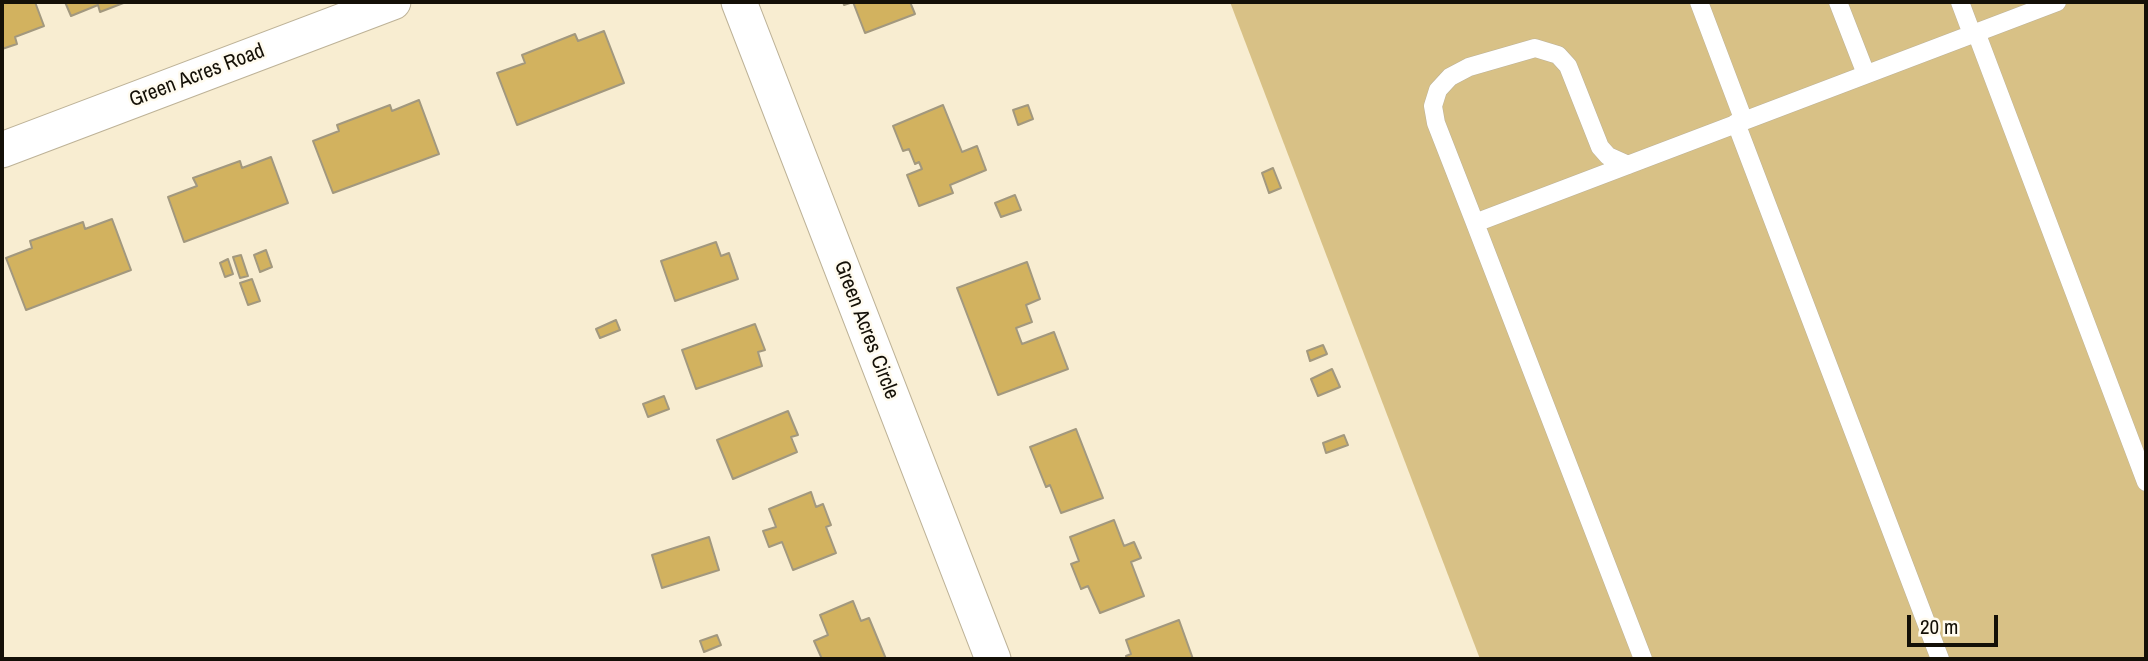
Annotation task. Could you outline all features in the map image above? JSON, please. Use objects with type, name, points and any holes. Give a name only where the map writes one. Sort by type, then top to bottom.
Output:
[{"type":"street","name":"Green Acres Road","points":[[2,150],[393,2]]},
{"type":"street","name":"Green Acres Circle","points":[[739,2],[993,659]]},
{"type":"lane","points":[[1699,2],[1740,122],[1940,659]]},
{"type":"lane","points":[[1838,2],[1866,74]]},
{"type":"lane","points":[[1960,2],[2146,482]]},
{"type":"lane","points":[[1475,223],[2055,2]]},
{"type":"lane","points":[[1628,165],[1608,156],[1600,147],[1568,66],[1558,55],[1535,48],[1469,67],[1450,77],[1438,90],[1433,106],[1436,123],[1643,659]]},
{"type":"shaded area","points":[[1230,2],[2146,2],[2146,659],[1480,659]]},
{"type":"building","points":[[2,2],[35,2],[44,26],[15,37],[17,44],[2,49]]},
{"type":"building","points":[[65,2],[126,2],[100,12],[98,5],[71,16]]},
{"type":"building","points":[[853,2],[910,2],[915,14],[865,33]]},
{"type":"building","points":[[604,31],[624,83],[517,125],[497,73],[525,63],[522,55],[575,34],[578,41]]},
{"type":"building","points":[[419,100],[439,154],[333,193],[313,141],[339,131],[337,125],[390,105],[392,111]]},
{"type":"building","points":[[943,105],[962,152],[977,146],[986,170],[950,185],[953,193],[919,206],[907,175],[922,169],[919,162],[915,164],[909,149],[903,151],[893,126]]},
{"type":"building","points":[[1028,105],[1033,119],[1018,125],[1013,110]]},
{"type":"building","points":[[271,157],[288,203],[184,242],[168,197],[197,186],[193,178],[240,161],[242,168]]},
{"type":"building","points":[[1273,168],[1281,188],[1269,193],[1262,173]]},
{"type":"building","points":[[1015,195],[1021,210],[1001,217],[995,203]]},
{"type":"building","points":[[112,219],[131,270],[26,310],[6,258],[32,248],[30,241],[83,222],[85,229]]},
{"type":"building","points":[[716,242],[721,256],[729,253],[738,279],[675,301],[661,261]]},
{"type":"building","points":[[266,250],[272,267],[260,272],[254,255]]},
{"type":"building","points":[[241,255],[248,276],[240,278],[233,257]]},
{"type":"building","points":[[228,259],[233,274],[225,277],[220,263]]},
{"type":"building","points":[[1027,262],[1040,299],[1026,305],[1032,322],[1016,328],[1022,344],[1054,332],[1068,369],[998,395],[957,288]]},
{"type":"building","points":[[252,279],[260,301],[248,305],[240,283]]},
{"type":"building","points":[[616,320],[620,330],[600,338],[596,329]]},
{"type":"building","points":[[755,324],[765,350],[758,352],[762,366],[696,389],[682,350]]},
{"type":"building","points":[[1323,345],[1327,354],[1310,361],[1307,351]]},
{"type":"building","points":[[1332,369],[1340,387],[1318,396],[1311,379]]},
{"type":"building","points":[[664,396],[669,409],[648,417],[643,404]]},
{"type":"building","points":[[788,411],[798,435],[791,437],[797,452],[733,479],[717,440]]},
{"type":"building","points":[[1076,429],[1103,498],[1061,513],[1050,485],[1046,487],[1030,447]]},
{"type":"building","points":[[1344,435],[1348,445],[1326,453],[1323,443]]},
{"type":"building","points":[[811,492],[816,507],[823,504],[831,525],[826,527],[836,553],[793,570],[782,542],[769,547],[763,531],[776,527],[769,509]]},
{"type":"building","points":[[1114,520],[1124,546],[1134,542],[1141,558],[1131,562],[1144,596],[1100,613],[1088,586],[1081,589],[1071,564],[1079,561],[1070,537]]},
{"type":"building","points":[[709,537],[719,570],[662,588],[652,555]]},
{"type":"building","points":[[853,601],[861,621],[869,618],[886,659],[822,659],[814,641],[828,635],[820,615]]},
{"type":"building","points":[[1179,620],[1193,659],[1127,659],[1126,656],[1131,654],[1126,640]]},
{"type":"building","points":[[717,635],[721,645],[704,652],[700,641]]}]
